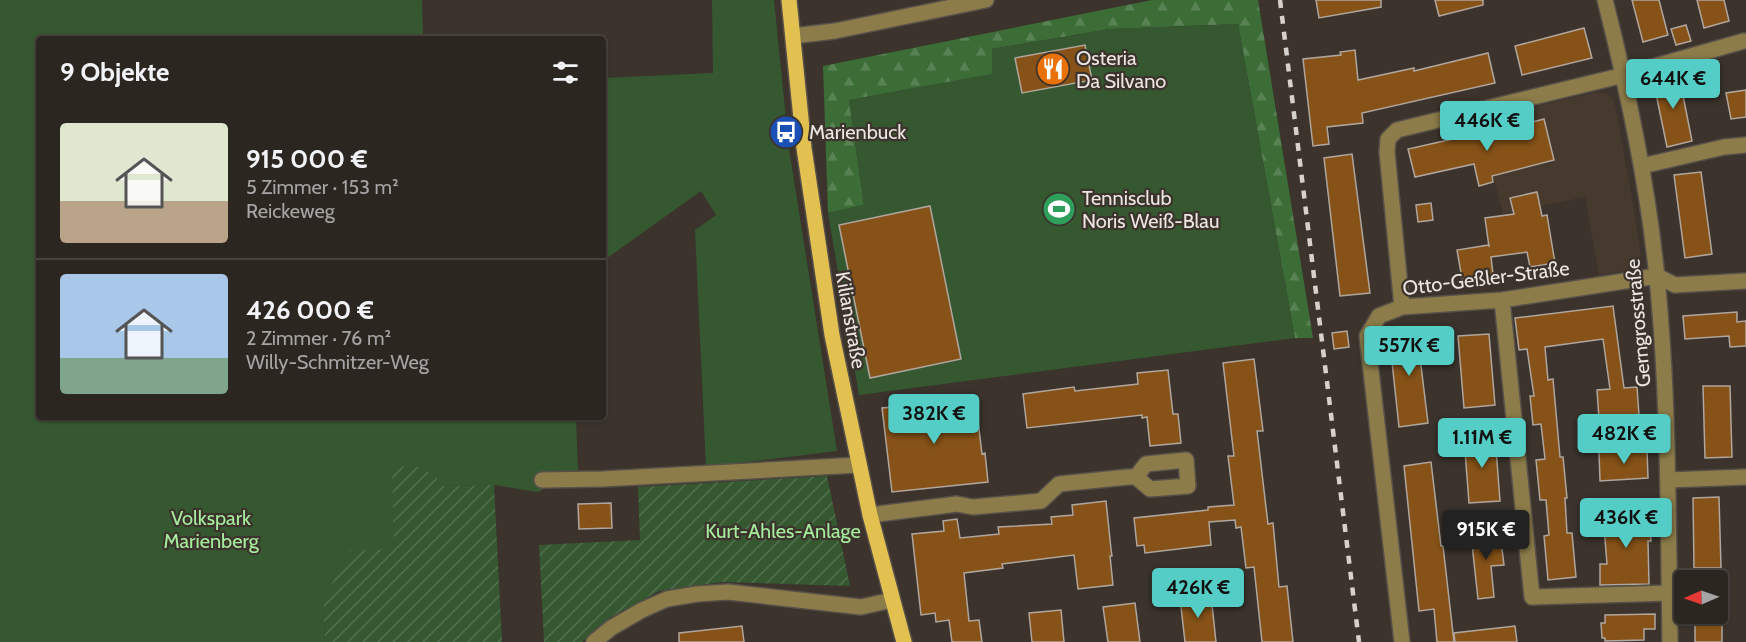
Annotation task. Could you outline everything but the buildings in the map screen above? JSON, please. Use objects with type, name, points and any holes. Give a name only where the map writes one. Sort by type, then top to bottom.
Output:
[{"type":"main road","name":"Kilianstraße","points":[[789,0],[804,148],[834,346],[858,465],[904,642]]},
{"type":"street","points":[[793,36],[835,31],[986,0]]},
{"type":"street","name":"Gerngrosstraße","points":[[1605,0],[1624,75],[1642,166],[1657,276],[1665,368],[1670,642]]},
{"type":"street","points":[[1402,307],[1387,153],[1389,140],[1397,130],[1624,75],[1743,41]]},
{"type":"street","points":[[1642,166],[1724,147],[1746,145]]},
{"type":"street","name":"Otto-Geßler-Straße","points":[[1401,641],[1367,336],[1379,316],[1402,307],[1502,300],[1657,276],[1676,285],[1746,281]]},
{"type":"street","points":[[1502,300],[1532,597],[1669,593]]},
{"type":"street","points":[[542,480],[858,465]]},
{"type":"street","points":[[870,515],[957,504],[973,507],[1041,501],[1059,484],[1136,477]]},
{"type":"street","points":[[1668,480],[1746,477]]},
{"type":"street","points":[[594,642],[611,628],[642,610],[667,599],[697,594],[728,592],[861,607],[892,600]]},
{"type":"shaded area","points":[[1597,92],[1608,94],[1614,99],[1641,257],[1632,270],[1599,275],[1585,197],[1503,214],[1478,120]]},
{"type":"green space","name":"Volkspark Marienberg","points":[[0,0],[422,0],[423,36],[36,36],[36,420],[576,420],[578,470],[538,492],[494,485],[438,486],[394,549],[323,600],[325,642],[0,642]]},
{"type":"green space","points":[[712,0],[774,0],[789,149],[837,451],[706,467],[695,230],[716,215],[701,191],[606,259],[606,78],[713,73]]},
{"type":"green space","points":[[1152,0],[1258,0],[1313,338],[1295,338],[1238,24],[1110,29],[992,49],[993,74],[849,100],[864,205],[828,213],[823,66]]},
{"type":"green space","name":"Tennisclub Noris Weiß-Blau","points":[[1238,24],[1295,338],[859,395],[828,213],[864,205],[849,100],[992,74],[992,49],[1110,29]]},
{"type":"green space","points":[[417,466],[437,476],[438,486],[494,485],[502,642],[325,642],[323,600],[350,550],[394,549],[392,467]]},
{"type":"green space","name":"Kurt-Ahles-Anlage","points":[[827,476],[850,586],[722,582],[659,591],[611,617],[582,642],[544,642],[539,545],[640,540],[638,487]]},
{"type":"railway","points":[[1280,0],[1359,642]]},
{"type":"place","name":"Osteria Da Silvano","points":[[1053,69]]},
{"type":"place","name":"Marienbuck","points":[[786,132]]},
{"type":"place","name":"Tennisclub Noris Weiß-Blau","points":[[1059,209]]}]
